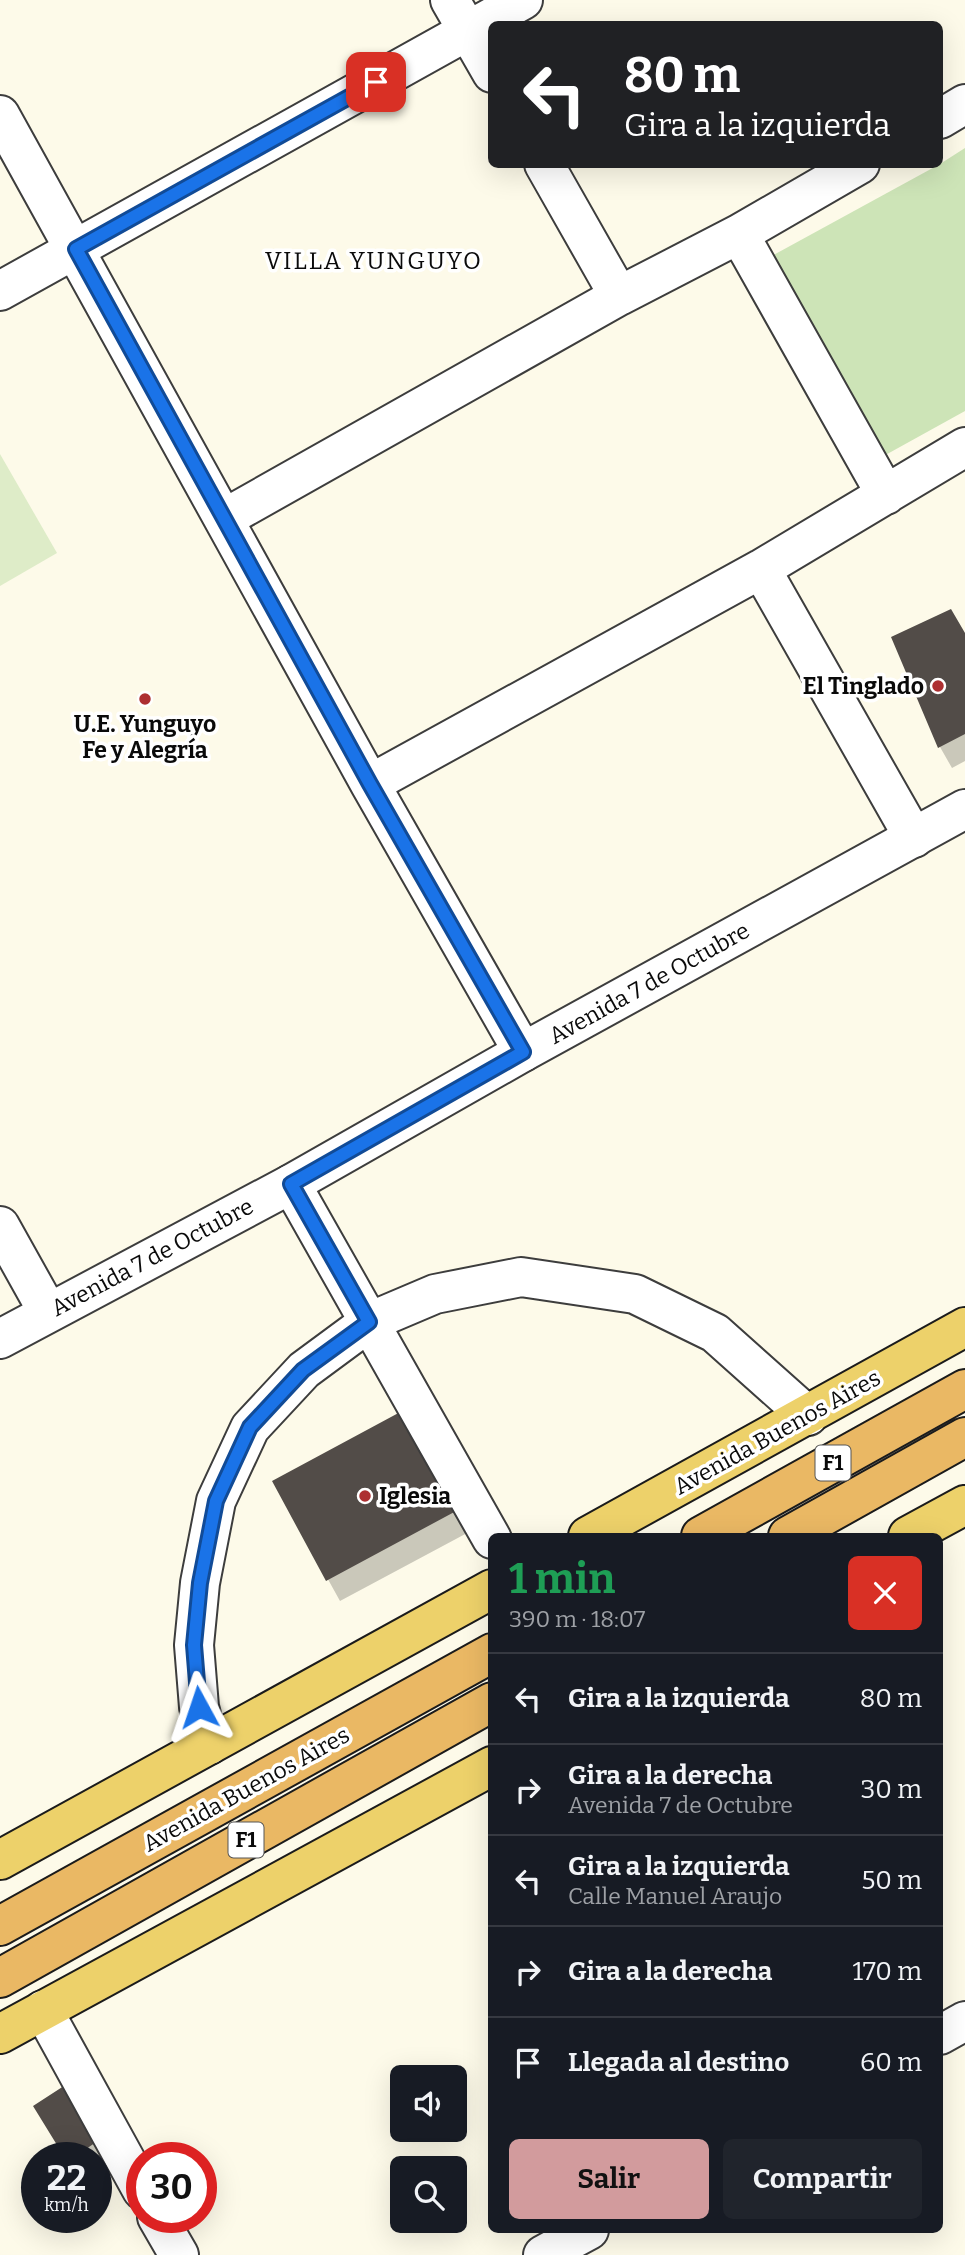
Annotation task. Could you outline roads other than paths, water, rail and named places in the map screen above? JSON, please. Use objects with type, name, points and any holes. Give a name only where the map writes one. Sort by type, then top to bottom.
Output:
[{"type":"highway","name":"F1","points":[[706,1533],[965,1390]]},
{"type":"highway","name":"F1","points":[[793,1533],[965,1437]]},
{"type":"highway","name":"Avenida Buenos Aires","points":[[0,1927],[488,1655]]},
{"type":"highway","name":"Avenida Buenos Aires","points":[[0,1978],[488,1704]]},
{"type":"main road","name":"Avenida Buenos Aires","points":[[594,1533],[965,1327]]},
{"type":"main road","points":[[914,1533],[965,1505]]},
{"type":"main road","points":[[0,1860],[488,1592]]},
{"type":"main road","name":"F1","points":[[0,2034],[488,1768]]},
{"type":"street","points":[[0,291],[76,249],[459,16],[523,0]]},
{"type":"street","points":[[459,16],[488,66]]},
{"type":"street","points":[[943,116],[965,104]]},
{"type":"street","points":[[0,115],[370,784],[523,1052]]},
{"type":"street","points":[[546,168],[619,296]]},
{"type":"street","points":[[225,518],[619,296],[739,234],[853,168]]},
{"type":"street","points":[[739,234],[886,495]]},
{"type":"street","points":[[370,784],[761,569],[965,447]]},
{"type":"street","points":[[761,569],[914,838]]},
{"type":"street","name":"Avenida 7 de Octubre","points":[[0,1339],[291,1184],[523,1052],[965,808]]},
{"type":"street","points":[[291,1184],[489,1533]]},
{"type":"street","points":[[0,1226],[48,1312]]},
{"type":"street","points":[[209,1745],[199,1707],[194,1645],[200,1583],[216,1501],[250,1427],[303,1370],[369,1322],[435,1294],[521,1277],[635,1294],[715,1333],[808,1416]]},
{"type":"street","points":[[43,2010],[126,2161]]},
{"type":"street","points":[[943,2033],[965,2021]]},
{"type":"street","points":[[166,2233],[179,2255]]},
{"type":"street","points":[[543,2255],[583,2233]]},
{"type":"place","name":"El Tinglado","points":[[938,686]]},
{"type":"place","name":"U.E. Yunguyo Fe y Alegría","points":[[145,699]]},
{"type":"place","name":"Iglesia","points":[[365,1496]]},
{"type":"district","name":"VILLA YUNGUYO","points":[[374,261]]}]
